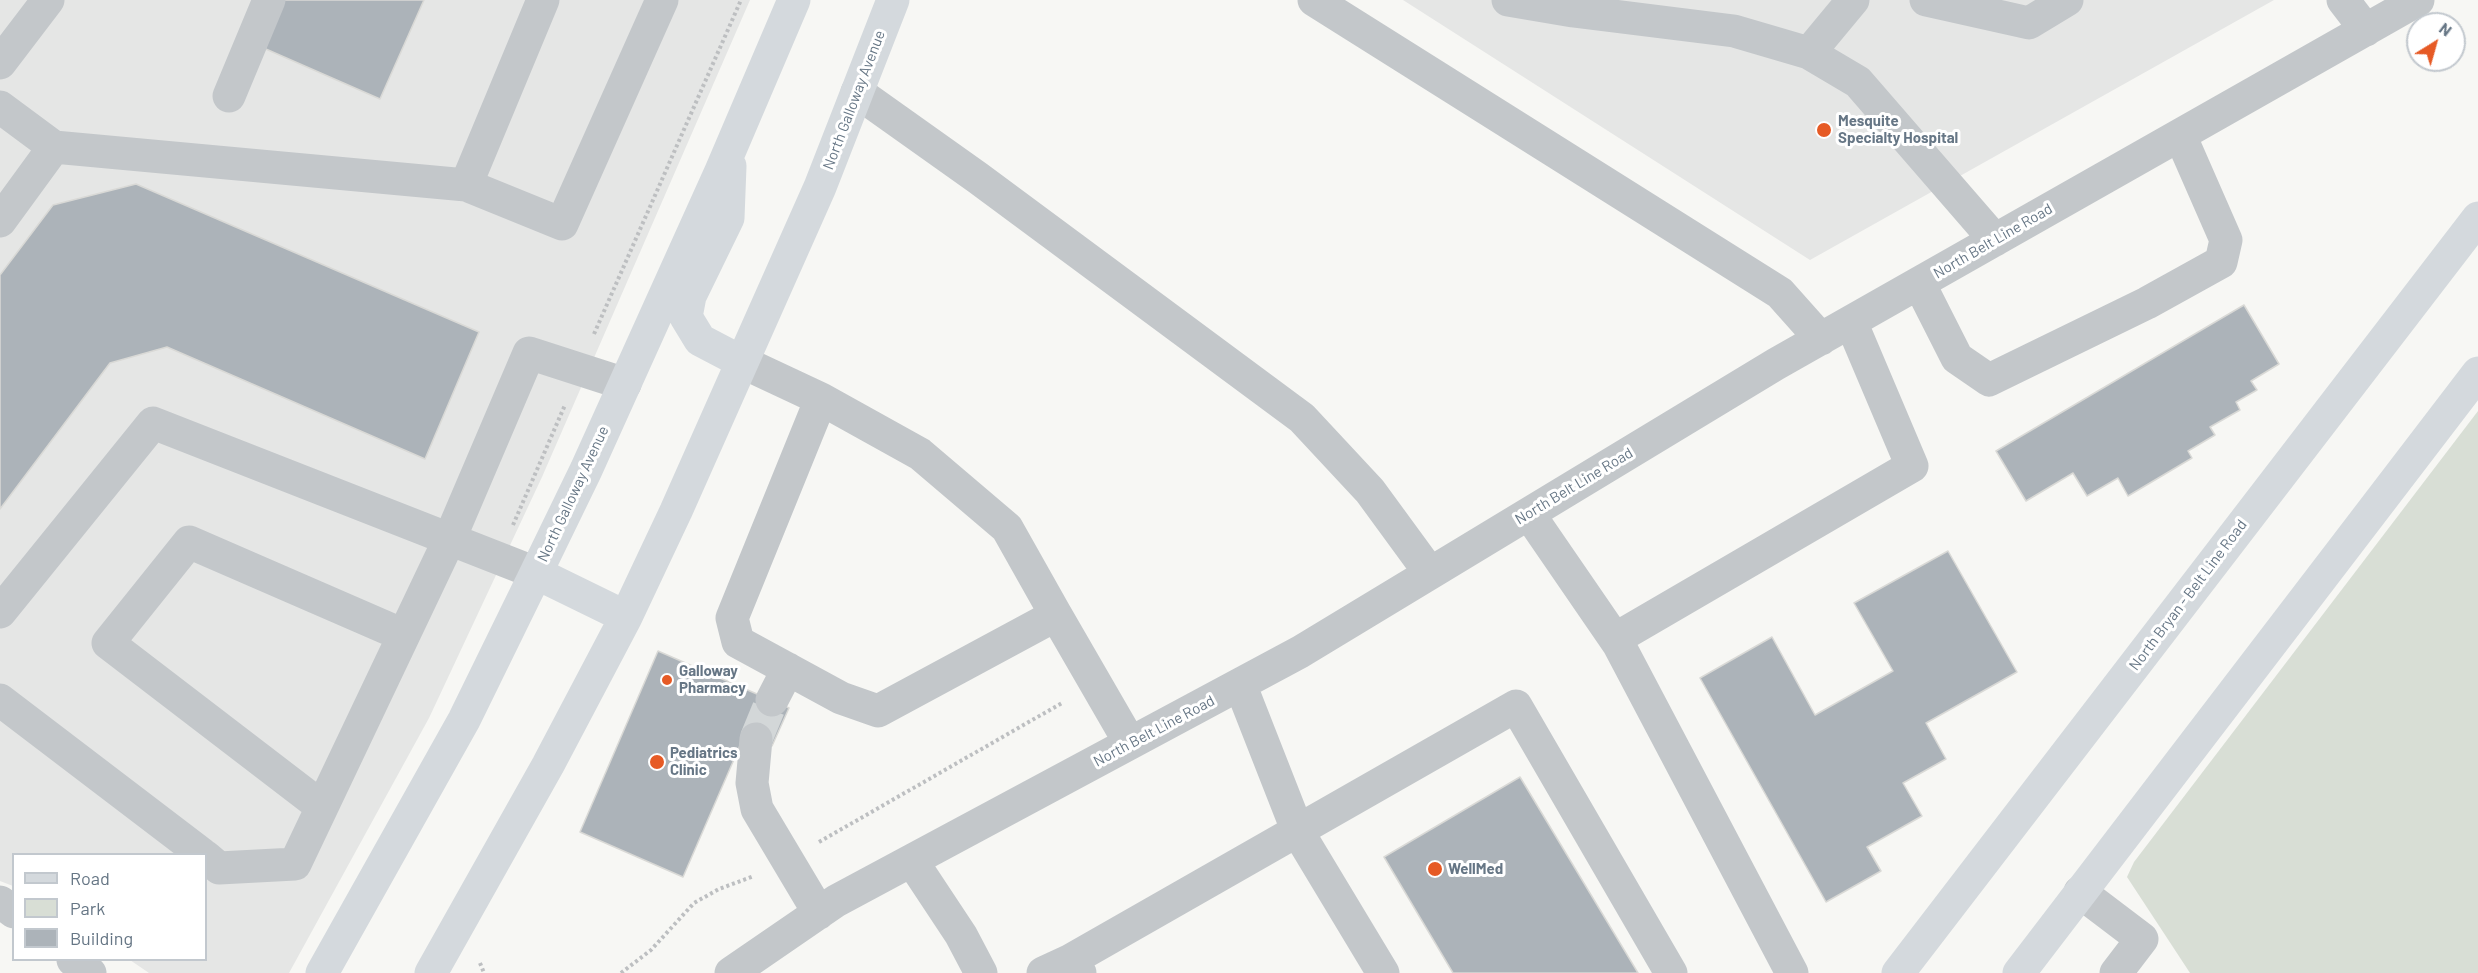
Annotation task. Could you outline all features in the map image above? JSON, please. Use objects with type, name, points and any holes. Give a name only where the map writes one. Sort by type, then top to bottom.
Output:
[{"type":"main road","name":"North Galloway Avenue","points":[[321,973],[464,720],[536,573],[625,384],[794,0]]},
{"type":"main road","name":"North Galloway Avenue","points":[[431,973],[548,765],[626,617],[820,187],[893,0]]},
{"type":"main road","points":[[731,147],[728,218],[690,296],[686,317],[700,340],[742,362]]},
{"type":"main road","name":"North Bryan - Belt Line Road","points":[[1898,973],[2478,218]]},
{"type":"main road","points":[[2019,973],[2478,373]]},
{"type":"main road","points":[[536,573],[626,617]]},
{"type":"main road","points":[[445,973],[458,923]]},
{"type":"street","points":[[0,63],[48,0]]},
{"type":"street","points":[[229,96],[269,0]]},
{"type":"street","points":[[466,185],[543,0]]},
{"type":"street","points":[[0,107],[54,147],[466,185],[562,224],[662,0]]},
{"type":"street","points":[[1314,0],[1780,293],[1821,339]]},
{"type":"street","points":[[1508,0],[1573,11],[1734,31],[1809,53],[1858,82],[1995,240]]},
{"type":"street","points":[[1809,53],[1853,0]]},
{"type":"street","points":[[1926,0],[2029,23],[2067,0]]},
{"type":"street","points":[[2343,0],[2366,30]]},
{"type":"street","name":"North Belt Line Road","points":[[731,973],[836,901],[1300,652],[1821,339],[2418,0]]},
{"type":"street","points":[[857,92],[978,178],[1302,418],[1370,491],[1430,573]]},
{"type":"street","points":[[1919,283],[1957,358],[1989,380],[2147,303],[2221,262],[2226,240],[2180,135]]},
{"type":"street","points":[[0,221],[54,147]]},
{"type":"street","points":[[1615,639],[1912,466],[1851,322]]},
{"type":"street","points":[[207,858],[219,868],[295,864],[450,538],[529,353],[625,384]]},
{"type":"street","points":[[742,362],[821,399],[920,454],[1007,528],[1130,743]]},
{"type":"street","points":[[821,399],[732,618],[738,642],[841,698],[878,711],[1056,615]]},
{"type":"street","points":[[0,612],[153,423],[536,573]]},
{"type":"street","points":[[1529,514],[1615,639],[1792,973]]},
{"type":"street","points":[[322,807],[108,643],[189,542],[403,635]]},
{"type":"street","points":[[772,700],[788,669]]},
{"type":"street","points":[[1240,684],[1298,832],[1383,973]]},
{"type":"street","points":[[1,704],[199,853]]},
{"type":"street","points":[[1064,969],[1516,706],[1671,973]]},
{"type":"street","points":[[756,739],[752,783],[757,809],[819,913]]},
{"type":"street","points":[[912,861],[961,935],[981,973]]},
{"type":"street","points":[[2080,892],[2142,939],[2116,973]]},
{"type":"street","points":[[74,961],[90,973]]},
{"type":"path","points":[[498,557],[611,293],[741,0]]},
{"type":"path","points":[[621,973],[651,950],[694,903],[718,889],[787,861],[1095,684]]},
{"type":"shaded area","points":[[0,0],[750,0],[542,477],[429,718],[289,973],[149,973],[131,961],[207,961],[207,853],[12,853],[12,886],[0,881]]},
{"type":"shaded area","name":"Mesquite Specialty Hospital","points":[[1403,0],[2274,0],[1810,260]]},
{"type":"green space","points":[[2478,411],[2478,973],[2190,973],[2127,877],[2134,862]]},
{"type":"building","points":[[279,0],[424,0],[380,99],[259,46]]},
{"type":"building","points":[[136,184],[479,332],[425,459],[167,347],[110,363],[0,509],[0,275],[53,205]]},
{"type":"building","points":[[2244,305],[2279,364],[2251,381],[2257,390],[2236,402],[2240,410],[2210,427],[2215,435],[2188,451],[2192,458],[2128,496],[2118,478],[2087,496],[2073,473],[2026,501],[1996,451]]},
{"type":"building","points":[[1948,551],[2017,672],[1926,723],[1946,759],[1903,783],[1922,816],[1867,847],[1881,871],[1826,902],[1700,678],[1772,637],[1815,715],[1893,671],[1854,603]]},
{"type":"building","points":[[658,651],[789,708],[772,746],[745,734],[683,877],[580,832]]},
{"type":"building","points":[[1520,777],[1638,973],[1453,973],[1384,857]]},
{"type":"tunnel","points":[[756,739],[772,700]]},
{"type":"place","name":"Mesquite Specialty Hospital","points":[[1824,130]]},
{"type":"place","name":"Galloway Pharmacy","points":[[667,680]]},
{"type":"place","name":"Pediatrics Clinic","points":[[657,762]]},
{"type":"place","name":"WellMed","points":[[1435,869]]}]
